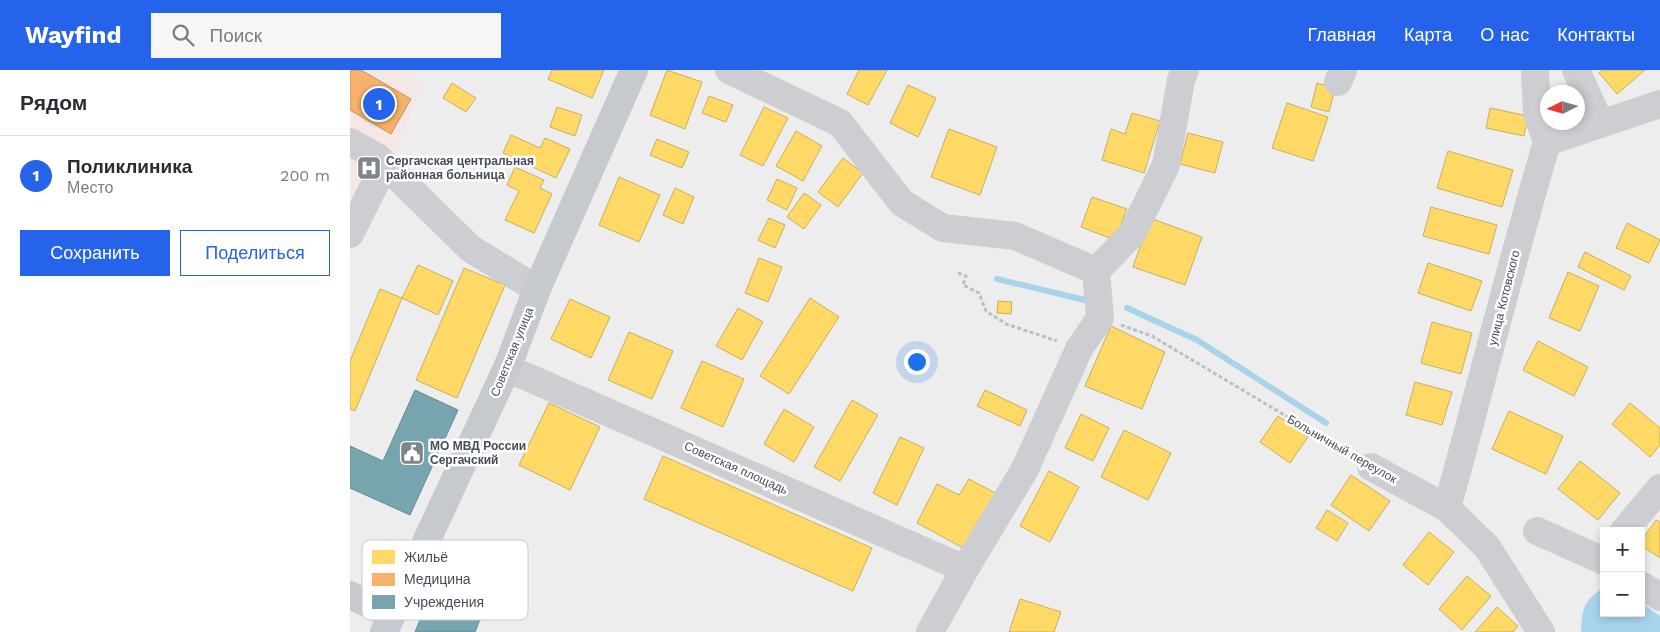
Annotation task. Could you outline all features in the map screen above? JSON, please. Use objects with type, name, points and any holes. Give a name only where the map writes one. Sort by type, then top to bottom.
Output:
[{"type":"main road","name":"Советская улица","points":[[427,540],[507,368],[537,289],[634,70]]},
{"type":"main road","points":[[350,595],[362,604]]},
{"type":"street","points":[[729,70],[840,123],[902,203],[943,228],[1015,236],[1096,271]]},
{"type":"street","points":[[930,632],[1025,469],[1079,349],[1100,318],[1096,271],[1132,234],[1166,165],[1181,80],[1185,70]]},
{"type":"street","points":[[1535,70],[1537,114],[1547,142],[1660,104]]},
{"type":"street","points":[[1576,70],[1600,123]]},
{"type":"street","points":[[350,142],[377,157],[385,164],[471,249],[537,289]]},
{"type":"street","name":"улица Котовского","points":[[1447,508],[1484,378],[1515,250],[1547,142]]},
{"type":"street","points":[[350,234],[385,164]]},
{"type":"street","name":"Советская площадь","points":[[507,368],[966,569]]},
{"type":"street","name":"Больничный переулок","points":[[1370,467],[1447,508],[1487,547],[1541,632]]},
{"type":"street","points":[[1627,527],[1660,488]]},
{"type":"street","points":[[1537,531],[1600,557]]},
{"type":"street","points":[[1645,587],[1660,596]]},
{"type":"path","points":[[958,273],[966,276],[963,285],[979,293],[986,310],[1006,324],[1079,349]]},
{"type":"path","name":"Больничный переулок","points":[[1100,318],[1152,336],[1370,467]]},
{"type":"shaded area","name":"Сергачская центральная районная больница","points":[[350,70],[402,70],[424,84],[350,253]]},
{"type":"water","points":[[1600,590],[1600,617],[1645,617],[1645,606],[1660,616],[1660,632],[1581,632],[1585,606]]},
{"type":"building: Жильё","points":[[552,70],[604,70],[592,98],[548,79]]},
{"type":"building: Жильё","points":[[667,70],[702,82],[685,129],[650,115]]},
{"type":"building: Жильё","points":[[859,70],[887,70],[868,105],[847,94]]},
{"type":"building: Жильё","points":[[1602,70],[1645,70],[1617,94],[1599,73]]},
{"type":"building: Жильё","points":[[452,83],[476,98],[466,112],[443,98]]},
{"type":"building: Жильё","points":[[1317,83],[1335,88],[1329,112],[1311,107]]},
{"type":"building: Жильё","points":[[908,85],[936,98],[918,137],[890,123]]},
{"type":"building: Жильё","points":[[709,96],[733,105],[726,122],[702,113]]},
{"type":"building: Жильё","points":[[1287,103],[1328,117],[1313,161],[1272,148]]},
{"type":"building: Жильё","points":[[557,107],[582,115],[575,136],[550,127]]},
{"type":"building: Жильё","points":[[764,107],[788,118],[763,166],[740,155]]},
{"type":"building: Жильё","points":[[1490,108],[1528,116],[1524,136],[1486,128]]},
{"type":"building: Жильё","points":[[1132,113],[1160,121],[1144,173],[1102,160],[1111,129],[1125,134]]},
{"type":"building: Жильё","points":[[949,129],[997,147],[980,195],[931,177]]},
{"type":"building: Жильё","points":[[796,131],[822,146],[803,181],[776,166]]},
{"type":"building: Жильё","points":[[1188,133],[1223,142],[1215,173],[1180,164]]},
{"type":"building: Жильё","points":[[511,135],[540,148],[545,138],[570,149],[556,178],[503,153]]},
{"type":"building: Жильё","points":[[657,139],[689,152],[682,168],[650,155]]},
{"type":"building: Жильё","points":[[1448,151],[1513,170],[1502,207],[1437,188]]},
{"type":"building: Жильё","points":[[843,158],[863,173],[838,207],[818,192]]},
{"type":"building: Жильё","points":[[515,167],[544,180],[540,188],[552,194],[534,233],[505,220],[519,191],[507,185]]},
{"type":"building: Жильё","points":[[619,177],[660,195],[639,242],[599,225]]},
{"type":"building: Жильё","points":[[777,179],[797,188],[787,210],[767,200]]},
{"type":"building: Жильё","points":[[675,188],[694,197],[683,224],[663,215]]},
{"type":"building: Жильё","points":[[804,193],[821,205],[804,229],[787,217]]},
{"type":"building: Жильё","points":[[1092,197],[1127,209],[1115,240],[1081,227]]},
{"type":"building: Жильё","points":[[1431,207],[1497,225],[1489,254],[1423,236]]},
{"type":"building: Жильё","points":[[769,218],[785,225],[775,248],[758,240]]},
{"type":"building: Жильё","points":[[1150,218],[1202,237],[1185,285],[1133,267]]},
{"type":"building: Жильё","points":[[1627,223],[1660,240],[1649,263],[1616,248]]},
{"type":"building: Жильё","points":[[1585,252],[1631,276],[1624,290],[1578,267]]},
{"type":"building: Жильё","points":[[759,258],[782,267],[768,302],[745,293]]},
{"type":"building: Жильё","points":[[1428,263],[1482,281],[1471,311],[1418,293]]},
{"type":"building: Жильё","points":[[418,265],[453,281],[438,315],[402,298]]},
{"type":"building: Жильё","points":[[464,268],[505,285],[457,398],[416,380]]},
{"type":"building: Жильё","points":[[1568,272],[1599,286],[1580,331],[1549,318]]},
{"type":"building: Жильё","points":[[380,289],[402,298],[355,411],[350,409],[350,361]]},
{"type":"building: Жильё","points":[[810,298],[839,317],[789,394],[760,376]]},
{"type":"building: Жильё","points":[[570,299],[610,317],[591,358],[551,339]]},
{"type":"building: Жильё","points":[[998,301],[1012,302],[1011,314],[997,313]]},
{"type":"building: Жильё","points":[[738,308],[763,322],[742,360],[716,346]]},
{"type":"building: Жильё","points":[[1432,322],[1472,333],[1461,374],[1421,363]]},
{"type":"building: Жильё","points":[[1111,326],[1165,352],[1142,409],[1085,386]]},
{"type":"building: Жильё","points":[[629,332],[673,351],[652,399],[608,380]]},
{"type":"building: Жильё","points":[[1538,341],[1588,367],[1574,396],[1523,370]]},
{"type":"building: Жильё","points":[[702,361],[744,379],[723,427],[681,408]]},
{"type":"building: Жильё","points":[[1415,382],[1452,392],[1442,425],[1406,415]]},
{"type":"building: Жильё","points":[[985,390],[1027,410],[1020,426],[977,406]]},
{"type":"building: Жильё","points":[[852,400],[878,415],[840,481],[814,467]]},
{"type":"building: Жильё","points":[[549,403],[600,427],[570,490],[519,465]]},
{"type":"building: Жильё","points":[[1630,403],[1660,428],[1660,445],[1650,457],[1612,424]]},
{"type":"building: Жильё","points":[[784,409],[814,427],[794,462],[764,444]]},
{"type":"building: Жильё","points":[[1509,411],[1563,436],[1546,474],[1492,449]]},
{"type":"building: Жильё","points":[[1081,414],[1109,428],[1093,461],[1065,448]]},
{"type":"building: Жильё","points":[[1278,416],[1308,437],[1290,463],[1260,442]]},
{"type":"building: Жильё","points":[[1124,430],[1171,453],[1148,500],[1101,477]]},
{"type":"building: Жильё","points":[[900,437],[924,448],[897,505],[873,493]]},
{"type":"building: Жильё","points":[[663,456],[872,548],[853,591],[644,499]]},
{"type":"building: Жильё","points":[[1580,461],[1620,493],[1598,520],[1558,489]]},
{"type":"building: Жильё","points":[[1049,471],[1079,487],[1050,542],[1020,526]]},
{"type":"building: Жильё","points":[[1351,475],[1390,501],[1369,531],[1331,505]]},
{"type":"building: Жильё","points":[[969,479],[997,494],[967,550],[917,523],[937,484],[959,495]]},
{"type":"building: Жильё","points":[[1327,510],[1348,523],[1337,541],[1316,528]]},
{"type":"building: Жильё","points":[[1656,520],[1660,522],[1660,558],[1645,548],[1645,535]]},
{"type":"building: Жильё","points":[[1429,532],[1454,552],[1428,585],[1403,565]]},
{"type":"building: Жильё","points":[[1467,576],[1491,596],[1462,630],[1439,609]]},
{"type":"building: Жильё","points":[[1020,599],[1061,612],[1054,632],[1009,632]]},
{"type":"building: Жильё","points":[[1497,607],[1518,626],[1513,632],[1475,632]]},
{"type":"building: Медицина","points":[[350,70],[361,70],[411,99],[391,134],[350,110]]},
{"type":"building: Учреждения","name":"МО МВД России Сергачский","points":[[415,390],[458,410],[410,515],[350,488],[350,446],[383,461]]},
{"type":"building: Учреждения","points":[[420,620],[480,620],[475,632],[415,632]]},
{"type":"waterway","points":[[997,279],[1085,300]]},
{"type":"waterway","points":[[1127,308],[1197,340],[1326,423]]},
{"type":"place","name":"Поликлиника","points":[[379,104]]},
{"type":"place","name":"Сергачская центральная районная больница","points":[[369,168]]},
{"type":"place","name":"МО МВД России Сергачский","points":[[412,453]]}]
